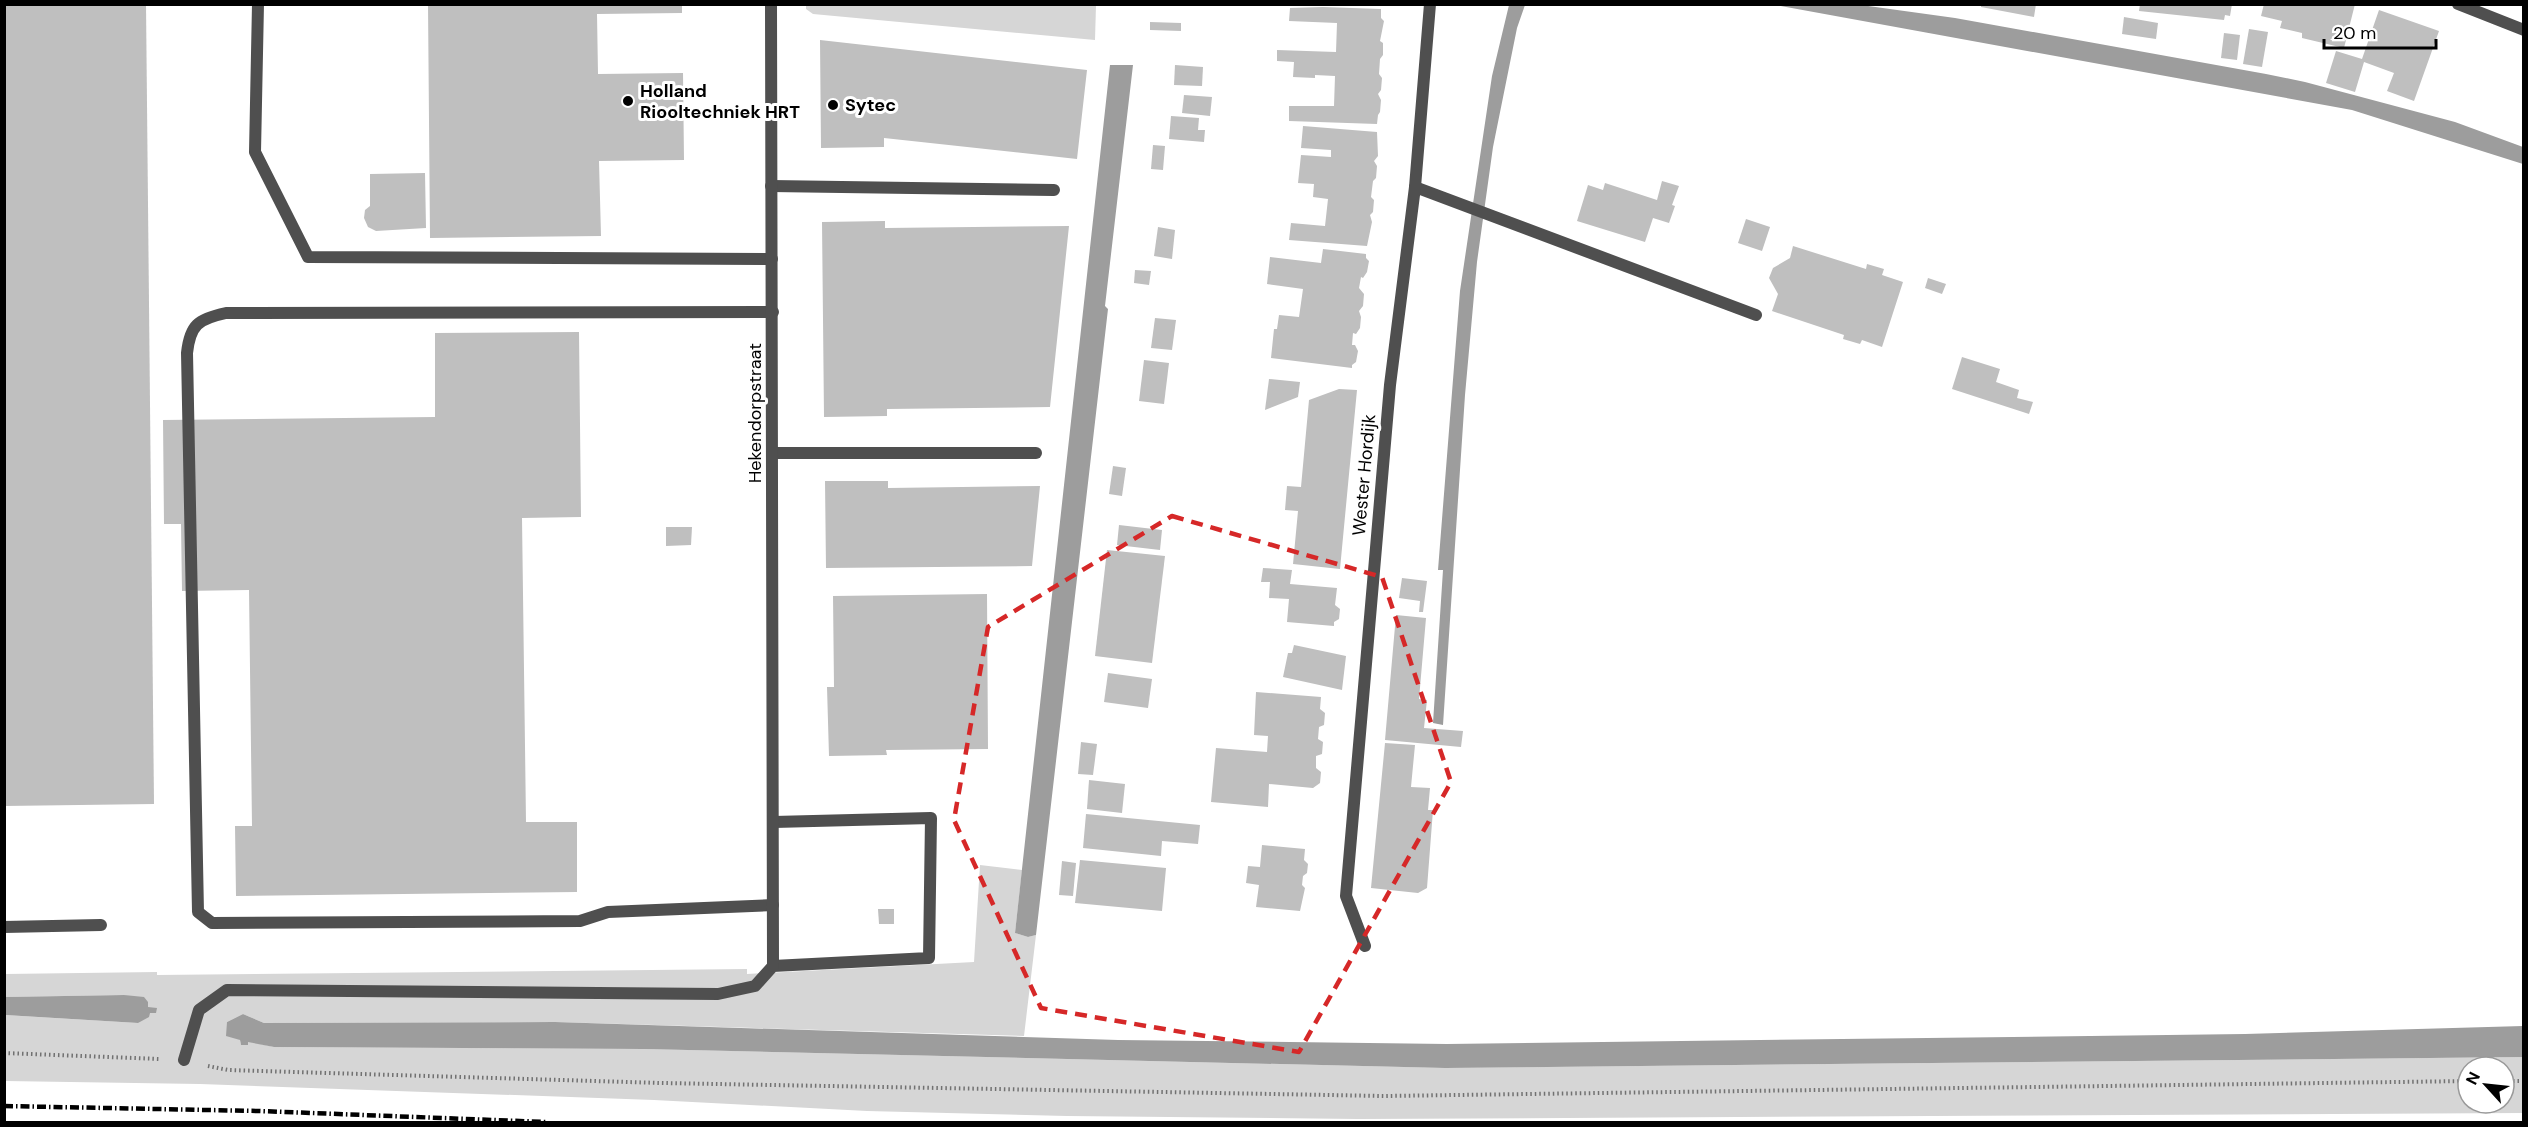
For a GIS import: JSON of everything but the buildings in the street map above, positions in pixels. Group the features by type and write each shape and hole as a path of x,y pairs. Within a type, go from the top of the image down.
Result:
{"street":[{"path":"258,4 255,152 308,257 772,259"},
{"name":"Hekendorpstraat","path":"771,4 773,966"},
{"name":"Wester Hordijk","path":"1365,946 1346,896 1390,385 1415,187 1430,4"},
{"path":"2458,4 2523,30"},
{"path":"771,186 1054,190"},
{"path":"1415,187 1756,315"},
{"path":"773,312 226,313 200,321 189,337 187,353 198,912 212,923 580,921 608,912 773,905"},
{"path":"773,453 1036,453"},
{"path":"184,1060 199,1010 226,990 718,994 755,986 773,966 929,958 931,818 774,822"},
{"path":"4,927 101,925"}],"path":[{"path":"4,1053 184,1060 228,1070 661,1083 1384,1096 2456,1082"}],"highlighted area":[{"path":"1172,516 1382,577 1451,782 1299,1052 1041,1008 954,820 988,627"}],"shaded area":[{"path":"806,4 1096,5 1095,40 813,14 806,9"},
{"path":"1509,5 1525,5 1517,28 1493,147 1477,262 1465,395 1443,725 1433,723 1443,570 1438,570 1460,291 1492,76"},
{"path":"1775,5 1861,5 1955,18 2305,82 2455,122 2523,147 2523,164 2352,110"},
{"path":"1110,65 1133,65 1105,306 1108,309 1036,935 1028,937 1015,933"},
{"path":"980,865 1022,870 1015,933 1028,937 1036,935 1024,1036 555,1022 264,1023 243,1014 227,1022 241,1045 248,1045 247,1041 274,1047 644,1049 1445,1068 2456,1058 2456,1113 1358,1119 1067,1116 867,1111 654,1100 200,1084 5,1081 4,1015 138,1023 148,1007 124,995 5,997 5,974 157,972 157,975 747,969 747,974 974,962"},
{"path":"124,995 144,997 148,1002 148,1007 157,1008 156,1013 150,1013 149,1017 138,1023 5,1015 5,997"},
{"path":"243,1014 264,1023 555,1022 1118,1040 1447,1044 2245,1034 2523,1026 2524,1057 2456,1055 2456,1058 1445,1068 644,1049 274,1047 248,1042 248,1045 241,1045 240,1040 226,1036 227,1022"},
{"path":"2516,1057 2523,1057 2524,1113 2516,1113"}],"railway":[{"path":"4,1106 259,1111 546,1122"}],"place":[{"name":"Holland Riooltechniek HRT","path":"628,101"},
{"name":"Sytec","path":"833,105"}]}
